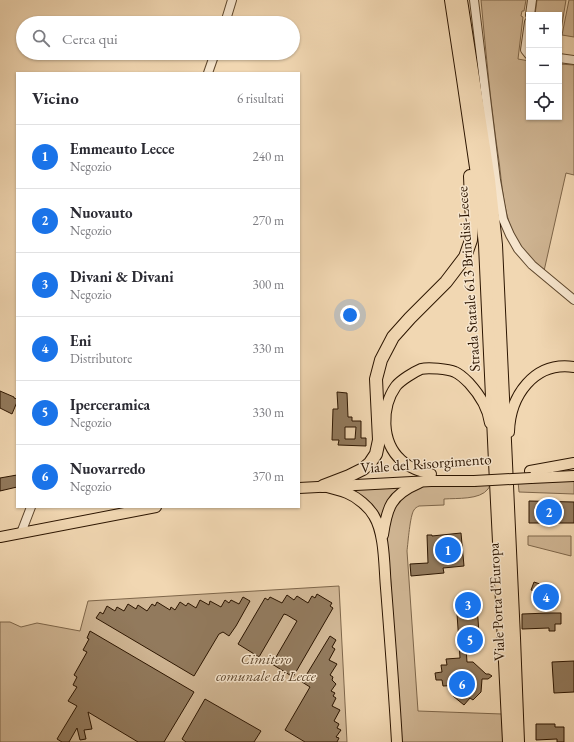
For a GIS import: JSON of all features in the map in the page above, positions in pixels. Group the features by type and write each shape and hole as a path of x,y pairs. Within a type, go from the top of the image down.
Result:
{"highway":[{"name":"Strada Statale 613 Brindisi-Lecce","path":"451,0 478,181 485,245 500,461"},
{"name":"Strada Statale 613 Brindisi-Lecce","path":"461,0 489,180 496,245 500,461"},
{"path":"324,486 363,469 376,454 379,440 376,379 381,360 393,337 446,282 465,257 471,240 472,224 470,181 461,95 463,79"},
{"name":"Viale Porta d'Europa","path":"500,461 509,742"},
{"name":"Viale Porta d'Europa","path":"500,461 518,742"}],"main road":[{"path":"500,461 509,450 510,422 513,408 519,393 527,383 546,370 556,367 574,367"},
{"path":"431,478 401,460 394,451 388,439 386,429 386,416 389,399 397,385 422,369 441,369 455,372 464,378 474,389 482,401 489,417 500,461"},
{"path":"531,475 574,463"},
{"path":"531,475 574,476"},
{"name":"Viale del Risorgimento","path":"300,488 431,478 474,478 531,475"},
{"path":"382,541 388,512 396,497 410,487 431,478"},
{"path":"324,486 348,493 368,508 378,523 382,541 391,644 397,742"},
{"path":"0,537 151,508"}],"street":[{"path":"227,16 232,0"},
{"path":"474,0 496,180 503,219 518,249 532,265 574,300"},
{"path":"530,12 532,0"},
{"path":"562,58 574,60"},
{"path":"208,72 213,60"},
{"path":"531,475 574,468"},
{"path":"21,533 31,508"}],"green space":[{"path":"481,0 526,0 524,11 522,11 521,16 523,17 518,59 526,60 526,120 562,120 562,64 574,65 574,175 566,173 544,271 518,242 509,222 503,196 491,101"},
{"path":"537,0 566,0 562,24 562,12 535,12"},
{"path":"569,0 574,0 574,37 562,35"},
{"path":"574,478 574,494 519,492 518,481"},
{"path":"491,482 488,489 480,495 468,498 444,499 444,505 419,506 415,508 411,517 407,551 418,711 502,714 503,742 401,742 387,541 389,520 398,501 414,489 429,486"},
{"path":"401,487 382,522 352,490"},
{"path":"528,536 571,536 571,556 528,545"},
{"name":"Cimitero comunale di Lecce","path":"339,586 347,742 0,742 0,622 10,622 21,627 37,623 80,631 88,601"}],"building":[{"path":"0,391 16,399 16,404 12,414 0,408"},
{"path":"337,392 347,393 348,417 352,417 352,421 361,421 361,438 366,438 366,446 338,445 339,440 332,440 333,409 338,409","holes":["345,427 356,427 355,439 345,439"]},
{"path":"16,475 16,487 0,491 0,478"},
{"path":"529,501 574,502 574,523 529,523"},
{"path":"461,533 464,566 443,568 444,573 411,576 410,564 428,563 427,535 432,536"},
{"path":"534,582 543,585 540,593 531,590"},
{"path":"317,594 332,603 330,606 333,608 293,677 272,664 297,621 287,615 284,614 259,657 238,644 265,598 268,600 270,597 282,603 287,595 294,600 297,596 308,603 312,596 315,598"},
{"path":"243,597 250,601 236,626 229,636 223,632 219,634 194,676 96,618 100,612 103,614 107,606 115,611 117,607 124,611 128,604 136,609 138,605 147,611 152,604 155,606 157,602 170,610 171,607 175,610 180,602 186,606 188,603 196,608 200,600 209,605 210,601 221,607 225,600 229,603 231,600 239,604"},
{"path":"478,597 479,611 477,611 479,634 481,634 482,646 466,648 467,662 473,662 486,674 492,676 488,679 482,679 481,692 473,700 470,698 464,705 453,696 463,685 443,686 442,680 436,680 435,673 442,672 441,665 447,665 446,659 460,658 456,599"},
{"path":"561,613 561,624 555,624 555,631 549,631 549,628 522,629 522,614"},
{"path":"90,631 194,692 164,742 138,742 88,712 92,729 84,730 86,739 80,740 77,728 69,742 62,742 57,739 77,706 68,701 77,687 73,685 77,677 74,675 87,652 83,650 89,639 87,638"},
{"path":"330,636 336,640 332,647 335,649 329,660 337,664 330,675 333,677 332,680 336,684 331,691 335,693 333,696 336,698 332,706 340,710 334,721 339,724 337,728 341,730 336,737 339,738 337,742 305,742 285,730 310,687 302,682"},
{"path":"574,661 574,692 554,693 552,662"},
{"path":"205,699 261,731 254,742 186,742 182,739"},
{"path":"536,724 555,724 555,727 564,727 564,742 557,742 557,739 536,740"}],"place":[{"name":"Nuovauto","path":"549,512"},
{"name":"Emmeauto Lecce","path":"448,550"},
{"name":"Eni","path":"546,597"},
{"name":"Divani & Divani","path":"468,605"},
{"name":"Iperceramica","path":"470,640"},
{"name":"Nuovarredo","path":"462,684"}]}
